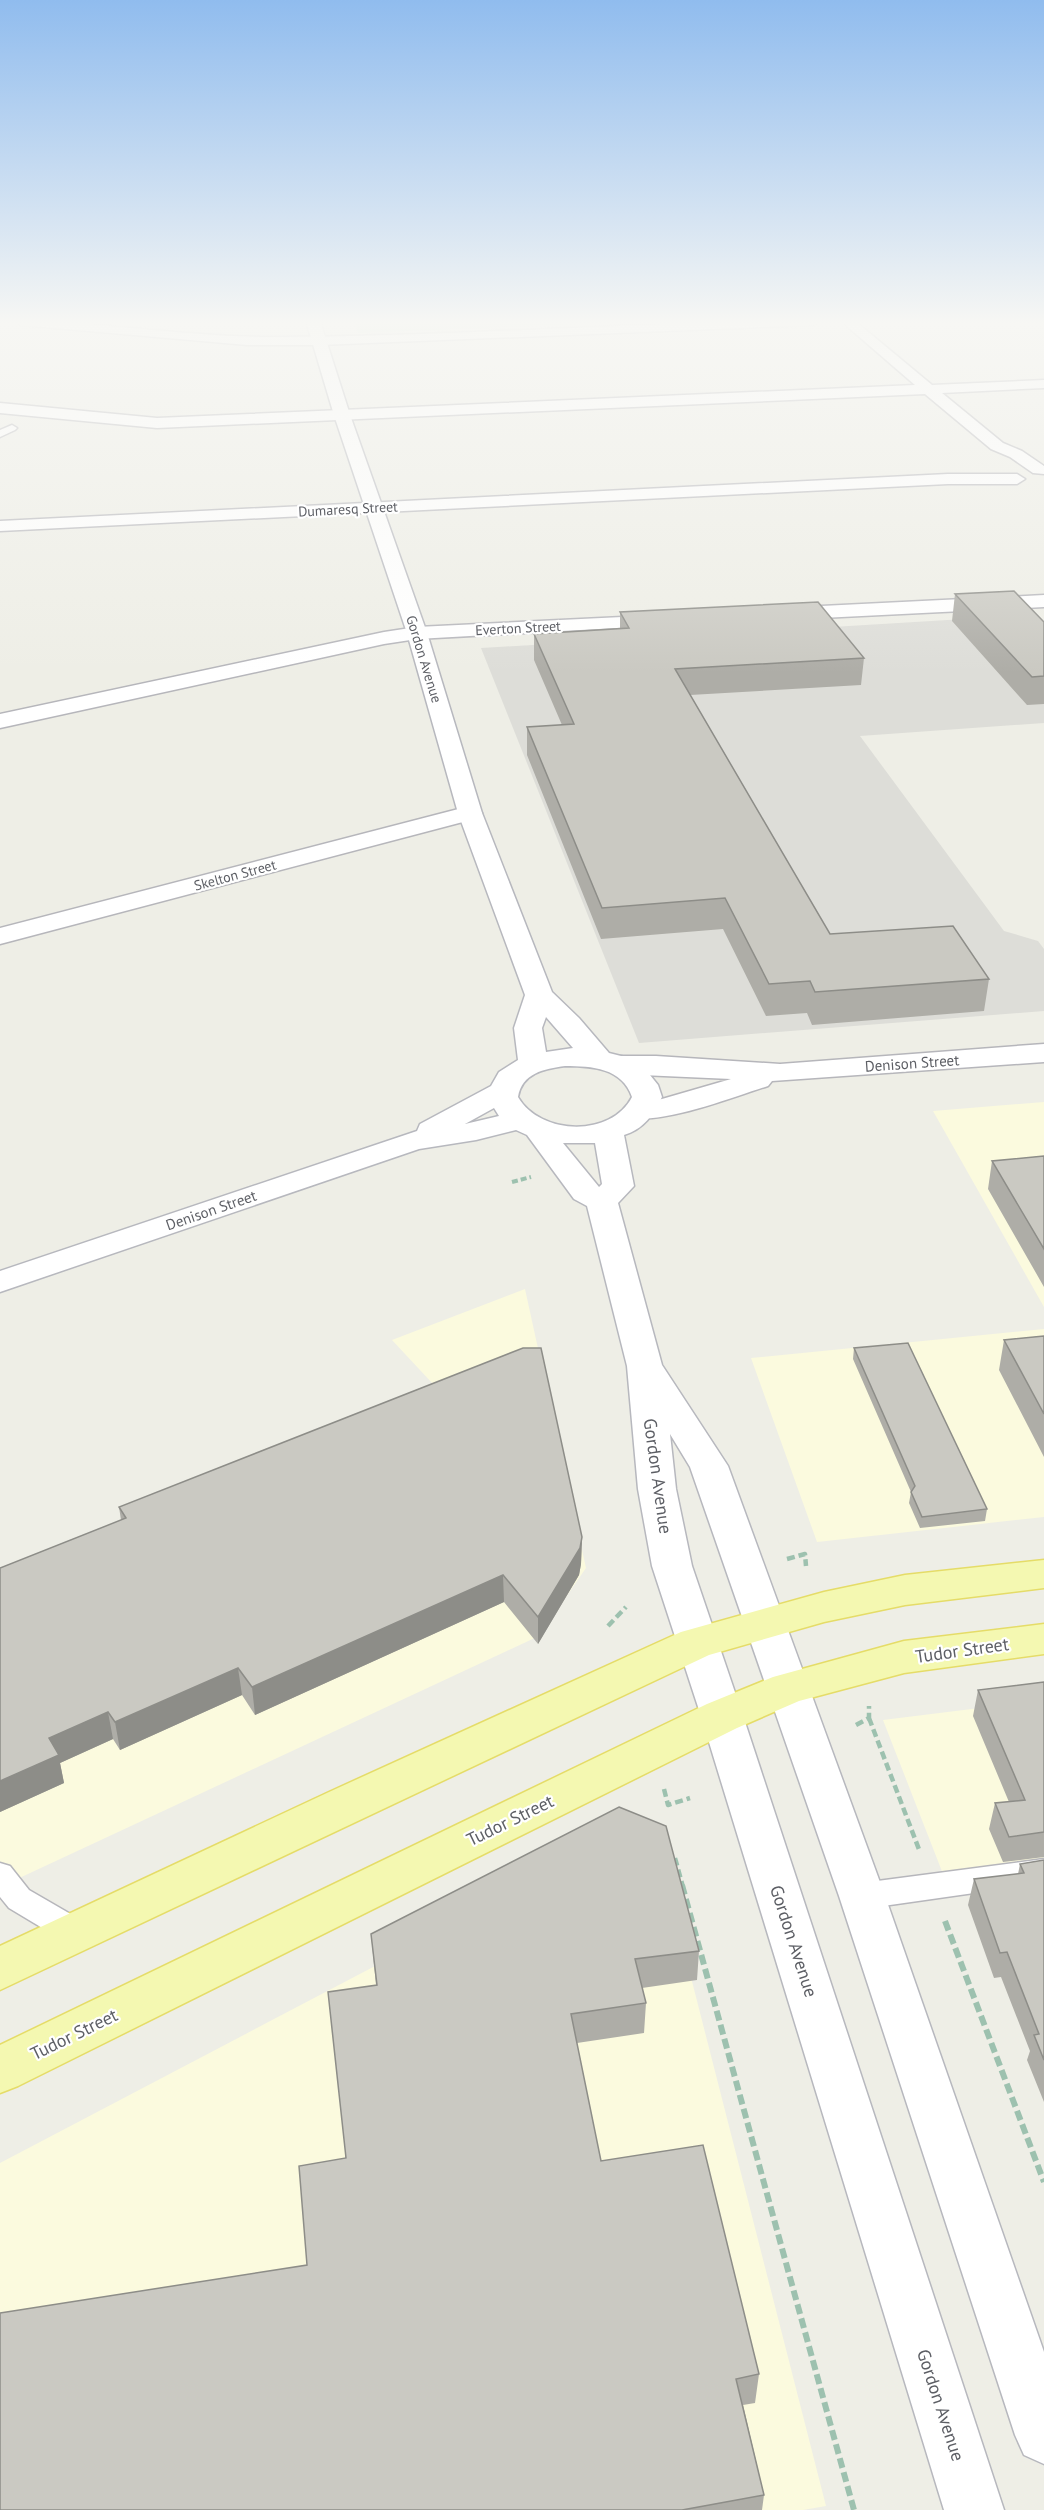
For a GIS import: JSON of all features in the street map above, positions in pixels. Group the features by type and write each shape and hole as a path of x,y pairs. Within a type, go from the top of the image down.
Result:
{"main road":[{"path":"0,1969 696,1643 764,1622 905,1590 1044,1574"},
{"name":"Tudor Street","path":"0,2070 722,1716 788,1688 904,1657 1044,1639"}],"street":[{"name":"Gordon Avenue","path":"350,438 417,633 470,813 539,995 569,1024 586,1046 609,1062 637,1076 643,1083 647,1097 642,1112"},
{"path":"987,438 997,446 1016,454 1031,475"},
{"path":"997,446 998,455 1031,475"},
{"name":"Dumaresq Street","path":"0,526 1031,475"},
{"path":"760,615 1044,601"},
{"name":"Everton Street","path":"0,721 384,638 417,633 677,620"},
{"name":"Skelton Street","path":"0,936 470,813"},
{"path":"533,1064 528,1028 539,995"},
{"name":"Denison Street","path":"423,1138 436,1126 503,1091 513,1076 533,1064 565,1057 780,1073 1044,1053"},
{"name":"Denison Street","path":"0,1282 423,1138 529,1125 573,1135 608,1131 631,1121 642,1112 780,1073"},
{"path":"503,1091 507,1109 529,1125 567,1164 585,1192 602,1201 618,1185 608,1131"},
{"name":"Gordon Avenue","path":"602,1201 645,1366 657,1489 672,1566 722,1716 974,2510"},
{"name":"Gordon Avenue","path":"645,1366 709,1466 862,1896 1030,2349 1044,2434"}],"lane":[{"path":"862,1896 1044,1871"},
{"path":"0,1875 19,1899 75,1932"}],"path":[{"path":"780,1561 805,1554 806,1566"},
{"path":"608,1626 626,1607"},
{"path":"869,1703 869,1718 1044,2182"},
{"path":"856,1725 869,1718"},
{"path":"662,1781 668,1804 690,1797"},
{"path":"675,1857 854,2510"}],"shaded area":[{"path":"1014,616 1044,647 1044,723 860,736 1004,931 1038,941 1044,949 1044,1011 639,1043 481,648"},
{"path":"1044,1102 1044,1307 933,1111"},
{"path":"525,1289 586,1568 539,1636 0,1887 0,1578 447,1399 392,1340"},
{"path":"1044,1329 1044,1517 817,1542 751,1358"},
{"path":"1044,1700 1044,1861 943,1874 883,1720"},
{"path":"617,1839 660,1856 826,2506 803,2510 0,2510 0,2163"}],"building":[{"path":"1014,591 1044,622 1044,676 1032,677 955,594"},
{"path":"818,602 864,658 675,669 830,934 953,926 989,979 815,992 810,981 769,984 725,898 602,908 527,727 574,724 534,634 629,628 620,612"},
{"path":"1044,1156 1044,1249 992,1161"},
{"path":"1044,1336 1044,1414 1004,1340"},
{"path":"908,1343 987,1509 922,1517 911,1492 915,1486 854,1348"},
{"path":"523,1348 541,1348 582,1537 580,1548 538,1617 503,1575 252,1687 238,1668 115,1722 108,1712 49,1738 59,1755 0,1781 0,1568 126,1518 119,1507"},
{"path":"1044,1682 1044,1832 1009,1837 995,1803 1025,1800 978,1690"},
{"path":"619,1807 666,1826 699,1951 635,1959 646,2003 571,2014 601,2161 703,2145 759,2374 736,2379 764,2495 682,2510 0,2510 0,2313 307,2265 299,2166 346,2158 328,1992 377,1985 371,1934"},
{"path":"1044,1860 1044,2060 1034,2035 1039,2034 1007,1952 1000,1953 974,1879 1024,1873 1020,1864"}]}
